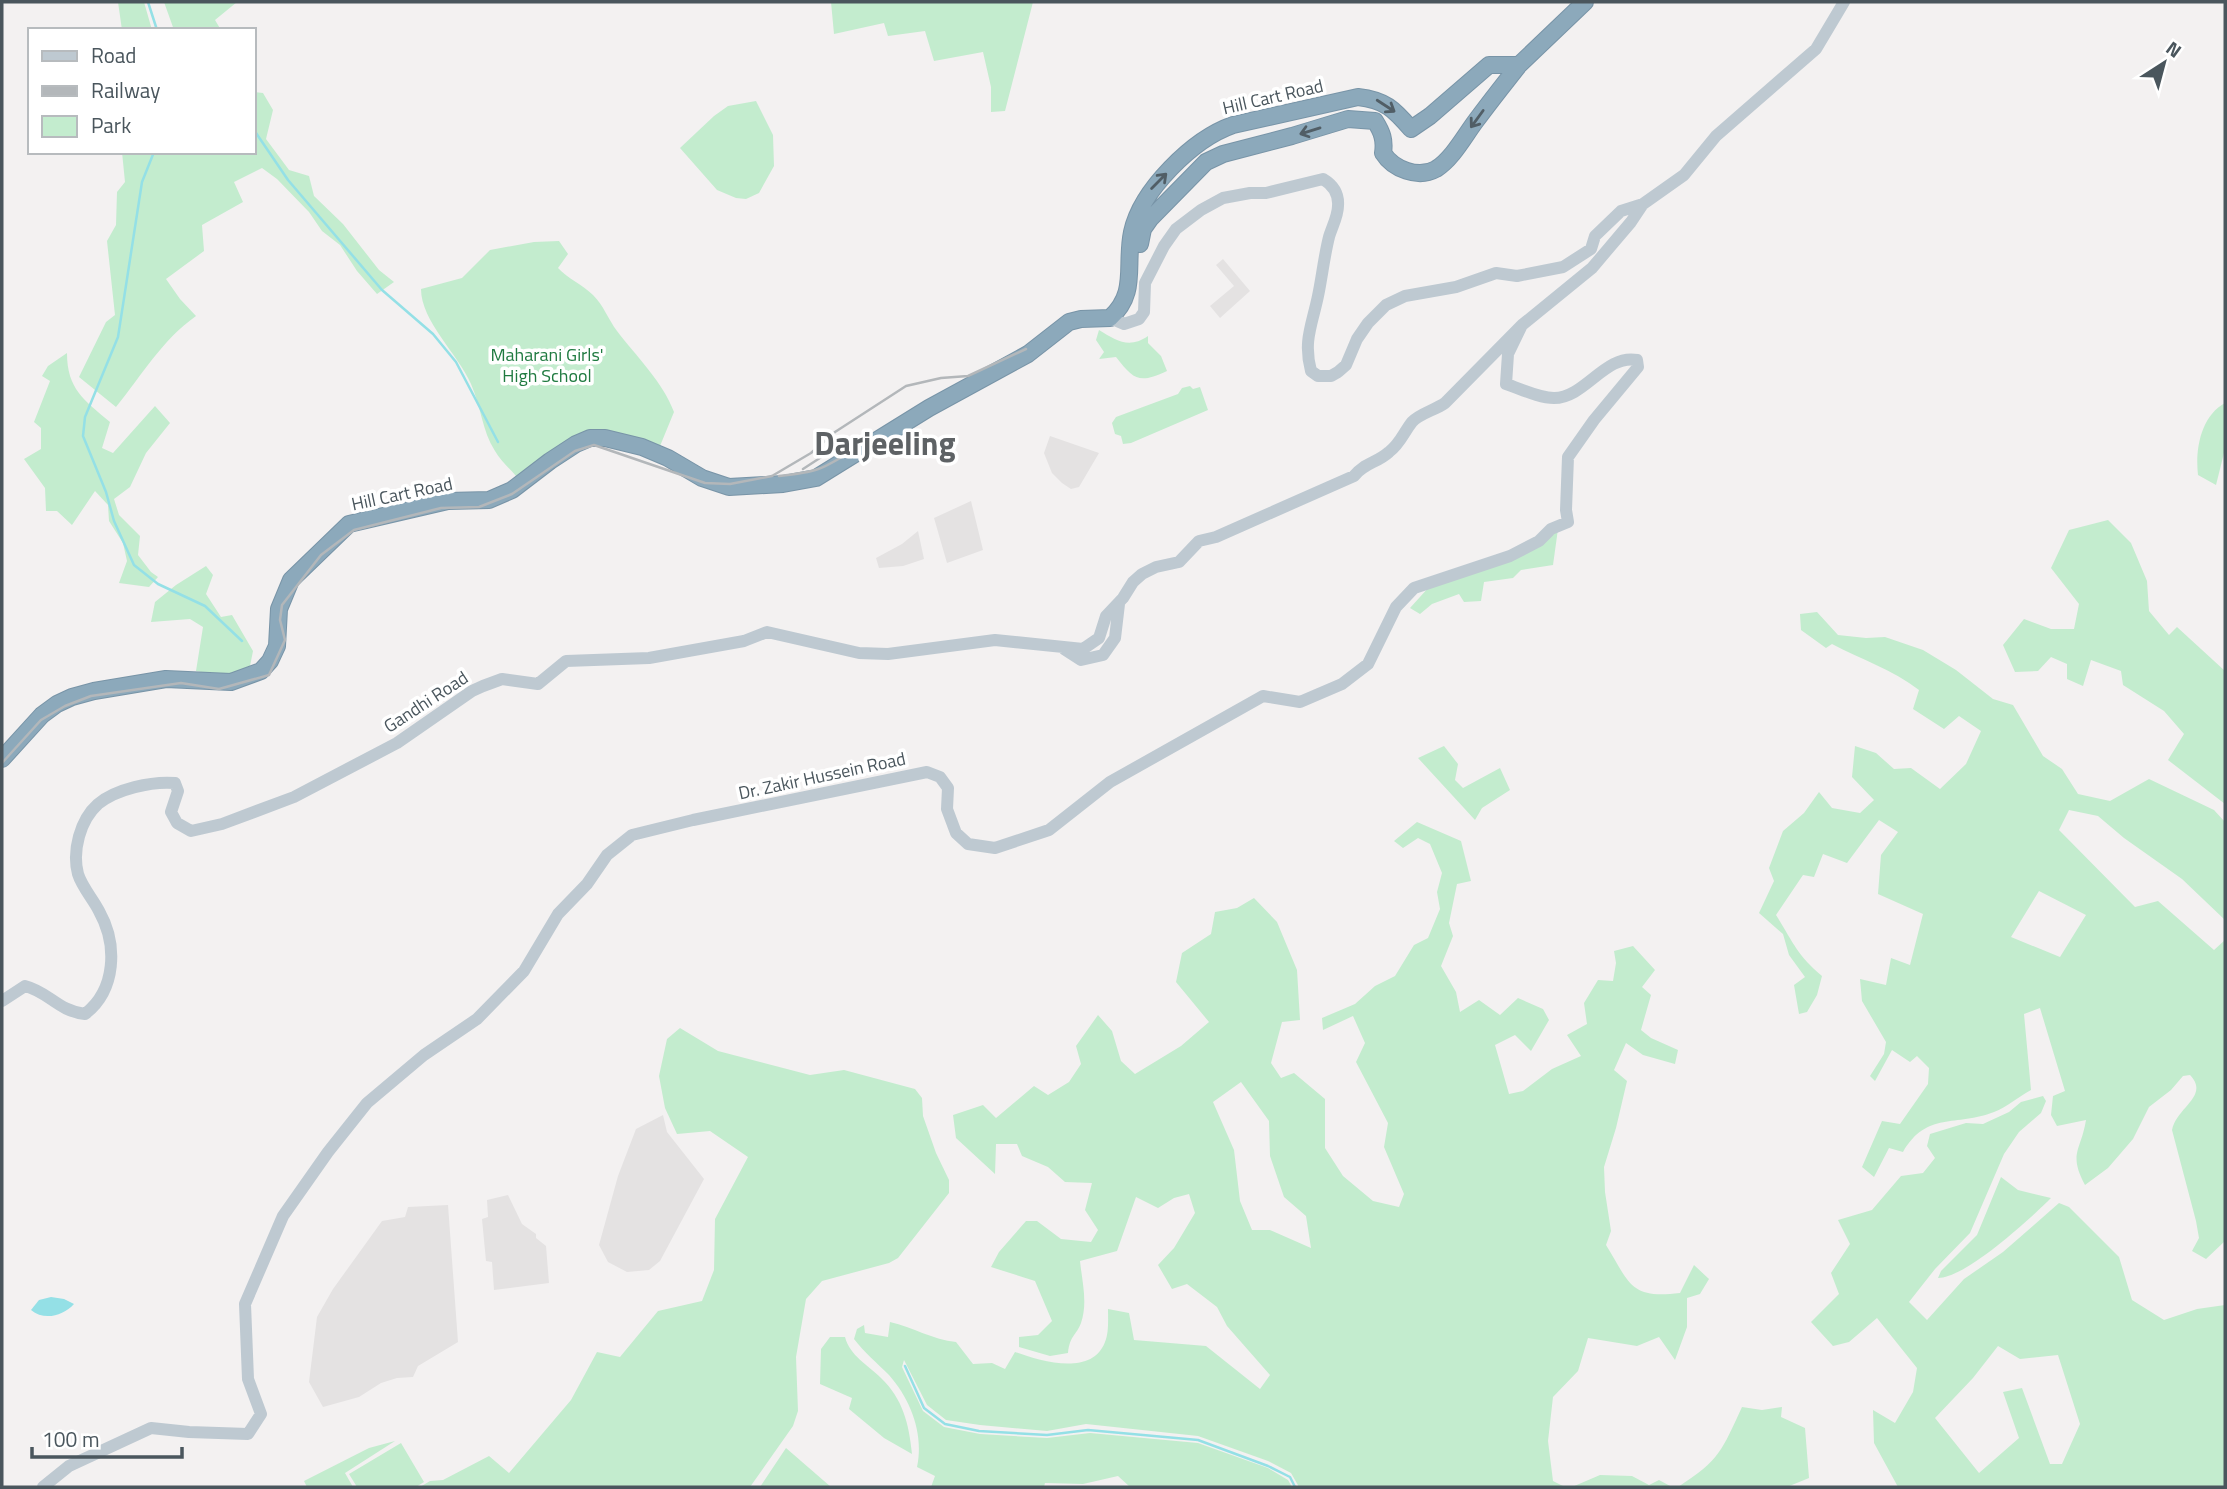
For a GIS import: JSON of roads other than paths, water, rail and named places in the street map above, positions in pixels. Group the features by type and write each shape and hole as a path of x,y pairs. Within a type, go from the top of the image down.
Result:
{"highway":[{"path":"1110,318 1136,280 1143,229 1163,204 1206,162 1236,149 1360,118 1375,121 1381,129 1383,153 1388,162 1415,173 1426,173 1437,168 1451,154 1520,64 1585,2"},
{"name":"Hill Cart Road","path":"1128,290 1132,231 1150,191 1214,132 1233,125 1358,97 1374,99 1388,105 1411,129 1489,65 1520,64"},
{"name":"Hill Cart Road","path":"2,759 42,715 72,697 166,679 198,678 231,682 261,671 276,646 279,609 291,580 349,524 448,501 489,500 512,490 576,444 590,438 605,438 642,447 668,458 702,478 729,487 783,484 816,478 929,408 1028,354 1069,321 1110,318"}],"street":[{"path":"1110,318 1128,324 1142,316 1145,307 1145,283 1164,246 1176,229 1201,210 1223,198 1266,193 1323,179 1332,184 1339,207 1329,239 1307,340 1307,355 1311,371 1318,376 1332,376 1346,365 1368,323 1387,305 1405,296 1455,287 1496,274 1517,275 1563,267 1591,249 1595,236 1621,211 1643,204 1684,175 1716,136 1816,49 1844,2"},
{"name":"Gandhi Road","path":"2,1001 25,986 39,990 55,1004 72,1013 85,1014 97,1004 105,992 111,971 110,951 101,914 78,876 75,853 84,824 98,804 130,788 164,782 175,783 178,791 171,812 177,823 191,831 222,824 294,797 397,743 472,691 502,679 538,684 566,661 649,658 744,641 766,632 859,653 888,654 995,640 1083,649 1098,638 1106,616 1122,601 1133,582 1142,574 1156,567 1179,562 1199,541 1216,537 1354,476 1361,466 1381,459 1398,444 1419,416 1445,403 1522,325 1592,268 1643,204"},
{"name":"Dr. Zakir Hussein Road","path":"43,1487 69,1466 151,1428 248,1434 261,1414 248,1379 245,1304 283,1216 328,1152 368,1103 424,1055 477,1019 524,971 558,914 587,884 607,855 632,835 926,772 940,777 948,788 947,809 956,833 968,844 995,848 1049,830 1110,782 1263,696 1300,702 1342,684 1368,664 1396,607 1414,588 1510,556 1539,541 1551,529 1568,522 1566,510 1569,457 1594,420 1638,367 1637,360 1630,359 1608,367 1582,387 1556,398 1529,392 1506,384 1508,354 1522,325"}],"water":[{"path":"51,1297 74,1304 53,1316 31,1310 39,1300"}],"waterway":[{"path":"148,2 156,28"},
{"path":"256,133 288,180 382,290 433,334 456,362 498,442"},
{"path":"153,154 142,182 118,337 85,417 83,436 106,492 114,521 134,565 158,584 205,606 242,641"},
{"path":"905,1366 924,1408 945,1424 979,1431 1047,1435 1088,1430 1198,1440 1268,1466 1290,1477 1295,1487"}],"railway":[{"path":"2,763 41,720 65,706 91,696 181,683 219,689 269,675 285,640 280,620 282,605 321,555 354,530 441,508 479,507 512,494 575,451 594,445 705,483 730,484 772,476 811,453 835,432 906,386 941,378 968,376 1026,349"},
{"path":"803,469 846,441"},
{"path":"779,476 818,469 853,450"}],"district":[{"name":"Darjeeling","path":"885,444"}],"park label":[{"name":"Maharani Girls' High School","path":"547,365"}]}
